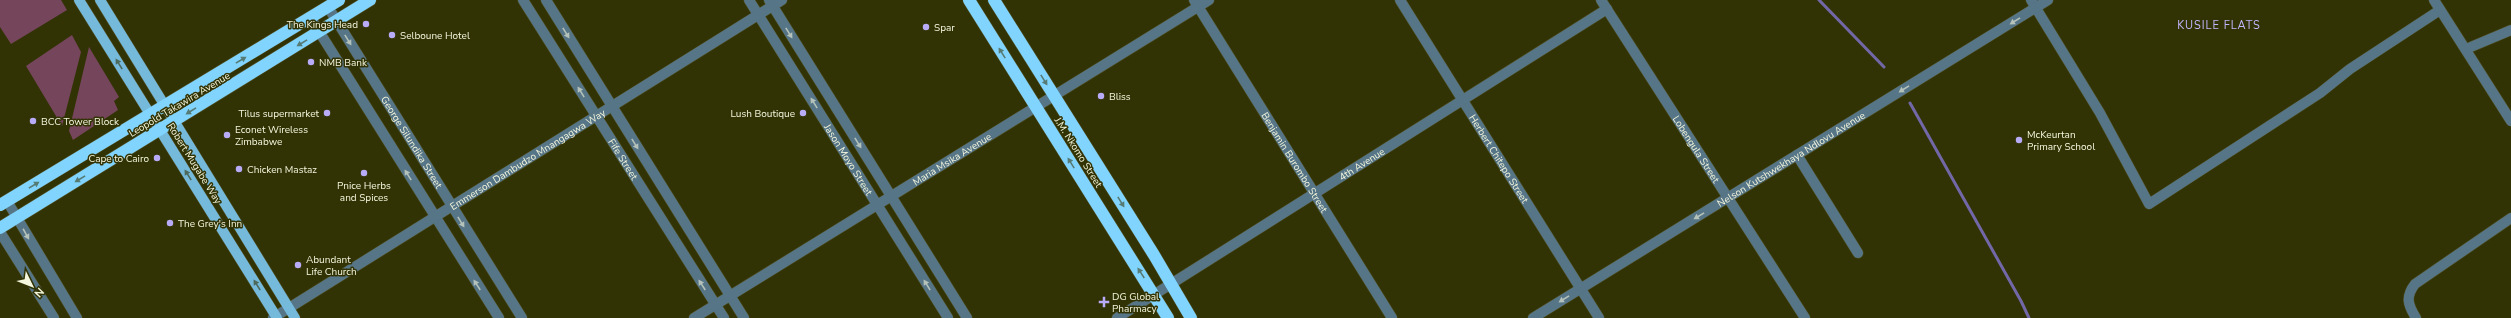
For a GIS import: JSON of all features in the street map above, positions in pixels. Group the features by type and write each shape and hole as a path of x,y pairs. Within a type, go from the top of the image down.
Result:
{"highway":[{"name":"Leopold Takawira Avenue","path":"4,203 338,0"},
{"name":"Leopold Takawira Avenue","path":"0,228 370,0"},
{"name":"J.M. Nkomo Street","path":"969,0 1168,318"},
{"name":"J.M. Nkomo Street","path":"994,0 1172,284 1191,318"}],"main road":[{"name":"Robert Mugabe Way","path":"80,0 276,317"},
{"name":"Robert Mugabe Way","path":"100,0 295,318"}],"street":[{"name":"Fife Street","path":"523,0 724,318"},
{"name":"Fife Street","path":"546,0 744,318"},
{"name":"Jason Moyo Street","path":"749,0 948,318"},
{"name":"Emmerson Dambudzo Mnangagwa Way","path":"276,317 758,15 770,3 782,0"},
{"name":"Maria Msika Avenue","path":"694,318 1054,96 1196,3 1208,0"},
{"name":"Herbert Chitepo Street","path":"1400,0 1598,318"},
{"name":"Lobengula Street","path":"1601,0 1805,318"},
{"name":"Nelson Kutshwekhaya Ndlovu Avenue","path":"1533,318 1797,155 2033,4 2048,0"},
{"path":"2434,0 2511,121"},
{"name":"Jason Moyo Street","path":"770,3 967,318"},
{"name":"Benjamin Burombo Street","path":"1196,3 1392,318"},
{"path":"2033,4 2100,113 2149,204 2320,93 2350,69 2440,10"},
{"name":"George Silundika Street","path":"328,7 522,318"},
{"name":"4th Avenue","path":"1116,318 1607,9"},
{"name":"George Silundika Street","path":"310,17 434,217 499,318"},
{"path":"2466,49 2511,30"},
{"path":"1797,155 1858,253"},
{"path":"4,203 17,217 77,318"},
{"path":"2416,318 2408,306 2408,293 2415,284 2511,218"},
{"path":"0,232 54,318"}],"shaded area":[{"path":"0,0 61,0 67,10 11,44 0,27"},
{"path":"72,35 81,52 62,126 26,66"},
{"path":"89,47 119,97 114,101 118,110 73,140 69,131"}],"waterway":[{"path":"1819,0 1884,67"},
{"path":"1910,103 2021,301 2029,318"}],"place":[{"name":"The Kings Head","path":"366,24"},
{"name":"Spar","path":"926,27"},
{"name":"Selboune Hotel","path":"392,35"},
{"name":"NMB Bank","path":"311,62"},
{"name":"Bliss","path":"1101,96"},
{"name":"Tilus supermarket","path":"327,113"},
{"name":"Lush Boutique","path":"803,113"},
{"name":"BCC Tower Block","path":"33,121"},
{"name":"Econet Wireless Zimbabwe","path":"227,135"},
{"name":"McKeurtan Primary School","path":"2019,140"},
{"name":"Cape to Cairo","path":"157,158"},
{"name":"Chicken Mastaz","path":"239,169"},
{"name":"Pnice Herbs and Spices","path":"364,173"},
{"name":"The Grey's Inn","path":"170,223"},
{"name":"Abundant Life Church","path":"298,265"},
{"name":"DG Global Pharmacy","path":"1104,302"}],"district":[{"name":"KUSILE FLATS","path":"2219,25"}]}
